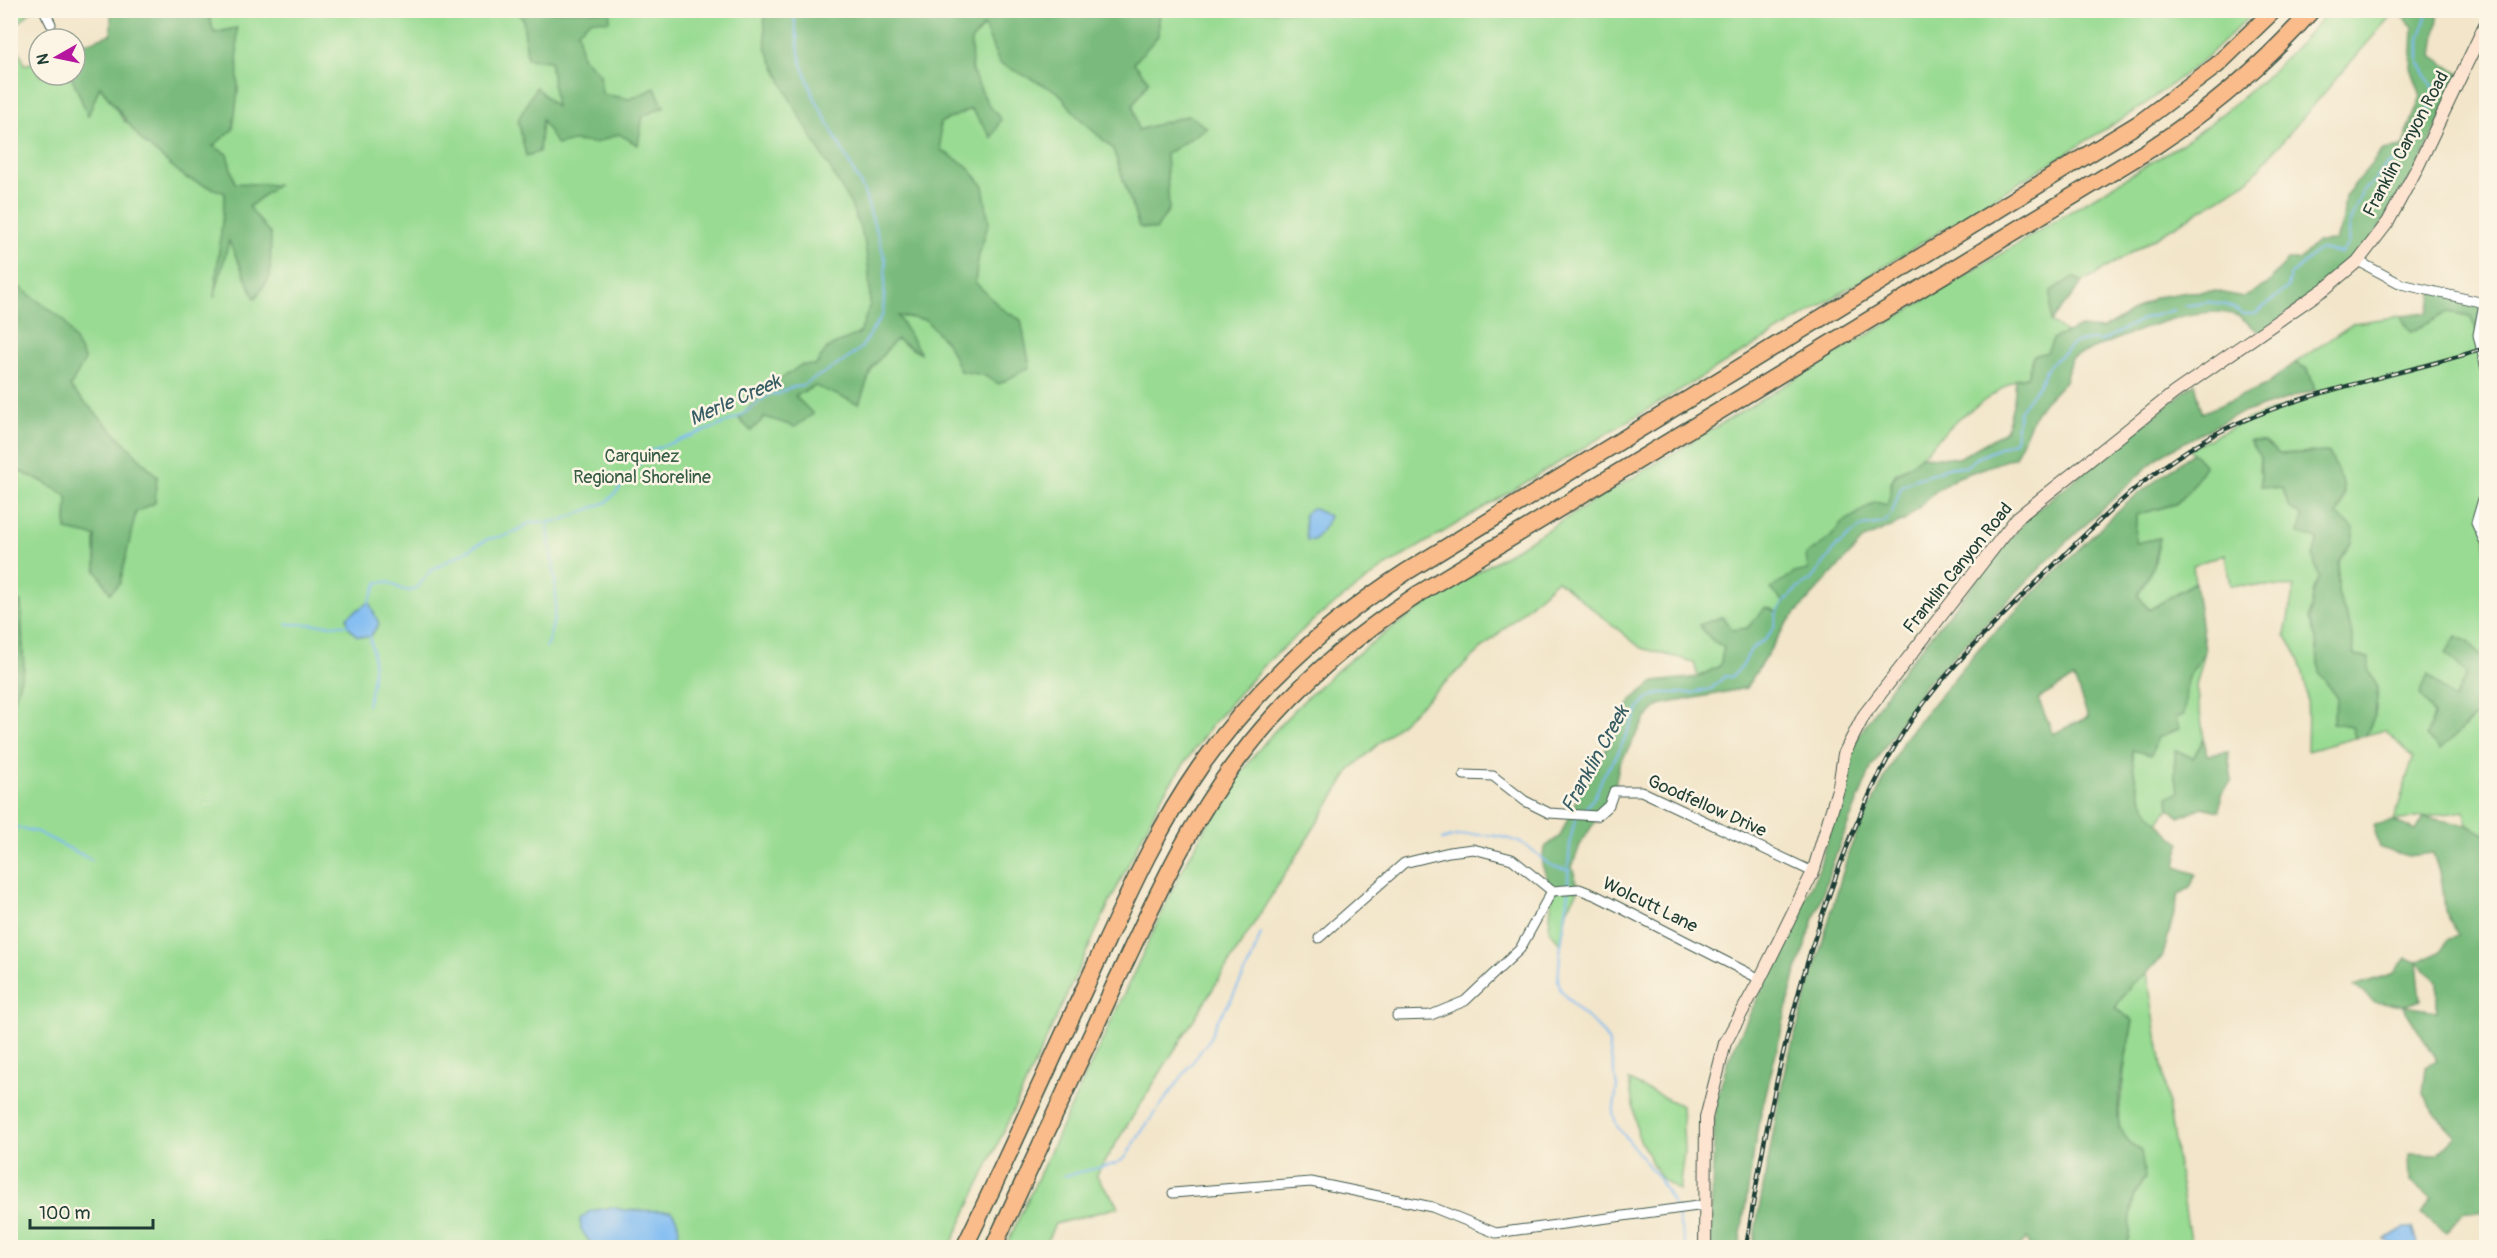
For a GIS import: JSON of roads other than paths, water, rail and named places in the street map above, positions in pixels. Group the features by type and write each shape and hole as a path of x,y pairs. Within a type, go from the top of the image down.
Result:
{"highway":[{"path":"964,1248 1130,891 1160,832 1211,752 1247,707 1293,659 1344,615 1406,572 2149,117 2217,65 2274,10"},
{"path":"993,1248 1182,846 1206,805 1238,759 1275,715 1315,675 1365,632 1419,593 2152,148 2199,116 2244,79 2312,10"}],"street":[{"path":"44,10 51,24"},
{"name":"Franklin Canyon Road","path":"1705,1248 1706,1118 1725,1044 1813,872 1839,786 1844,754 1864,715 2017,518 2174,393 2327,287 2358,261 2388,222 2418,166 2487,23"},
{"path":"2358,261 2401,284 2484,303 2478,335 2487,369"},
{"path":"2487,489 2476,523 2487,545"},
{"name":"Goodfellow Drive","path":"1464,776 1492,776 1525,801 1549,813 1570,815 1597,816 1609,805 1614,791 1641,791 1813,872"},
{"path":"1319,938 1404,863 1449,852 1473,849 1512,859 1552,891 1521,949 1465,1001 1431,1015 1397,1016"},
{"name":"Wolcutt Lane","path":"1552,891 1579,890 1597,896 1760,979"},
{"path":"1173,1193 1311,1182 1432,1207 1496,1233 1705,1205"}],"water":[{"path":"1312,508 1329,516 1326,525 1314,540 1307,540 1304,514"},
{"path":"369,602 379,624 370,637 357,636 348,626 347,617"},
{"path":"613,1207 623,1210 671,1211 678,1224 676,1247 593,1247 581,1229 580,1219 590,1211"},
{"path":"2404,1228 2413,1228 2418,1243 2416,1247 2398,1247 2384,1240"}],"waterway":[{"name":"Merle Creek","path":"368,604 378,582 388,582 410,591 418,587 430,571 488,539 508,535 532,522 562,520 607,502 649,451 740,416 770,394 779,394 789,388 801,386 846,360 861,348 883,314 886,262 863,189 813,95 800,58 793,10"},
{"name":"Franklin Creek","path":"2185,306 2209,302 2225,304 2244,314 2255,314 2288,287 2291,274 2321,249 2341,253 2348,244 2350,222 2362,192 2374,182 2386,165 2400,160 2413,147 2434,98 2432,87 2419,62 2419,40 2428,10"},
{"name":"Franklin Creek","path":"1583,812 1595,796 1639,708 1649,698 1660,693 1692,693 1711,689 1725,676 1731,677 1742,667 1751,649 1766,639 1774,627 1777,612 1784,602 1797,589 1811,580 1837,546 1862,526 1884,523 1892,513 1901,487 1912,480 1947,467 1965,467 1977,458 2015,441 2019,411 2038,386 2048,366 2076,342 2102,341 2143,319 2174,310"},
{"path":"546,647 554,617 556,596 548,523"},
{"name":"Merle Creek","path":"287,624 349,625"},
{"path":"367,705 373,671 370,637"},
{"name":"Franklin Creek","path":"1568,886 1571,840 1577,818"},
{"path":"10,826 37,832 92,860"},
{"path":"1442,840 1472,835 1506,838 1525,845 1553,866 1569,870"},
{"name":"Franklin Creek","path":"1569,892 1561,944 1558,979 1560,989 1608,1040 1617,1087 1613,1114 1617,1126 1659,1179 1675,1207"},
{"path":"1063,1176 1115,1164 1125,1158 1144,1128 1209,1040 1217,1021 1251,961 1261,933"},
{"name":"Franklin Creek","path":"1677,1213 1686,1248"}],"railway":[{"path":"1746,1248 1762,1152 1782,1058 1821,919 1837,873 1879,774 1912,719 1943,679 1995,623 2109,512 2151,476 2197,445 2221,431 2285,405 2486,348"}],"park label":[{"name":"Carquinez Regional Shoreline","path":"642,466"}]}
